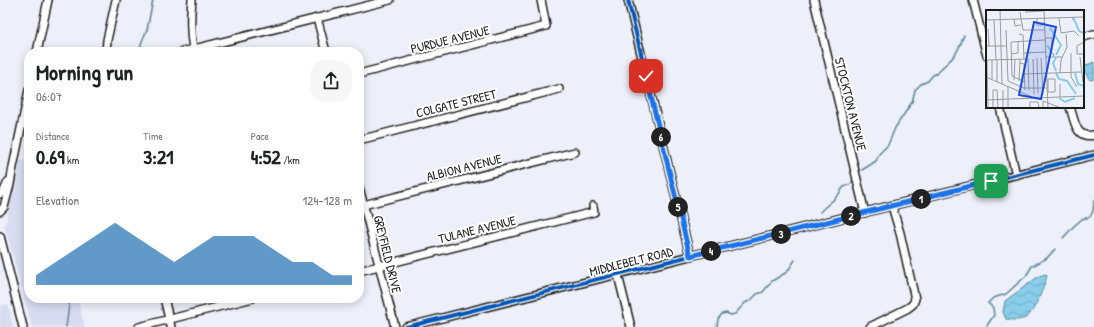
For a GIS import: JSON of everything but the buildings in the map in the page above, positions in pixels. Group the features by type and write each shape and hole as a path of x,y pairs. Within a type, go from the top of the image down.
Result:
{"street":[{"path":"38,47 48,0"},
{"path":"106,47 116,0"},
{"path":"192,0 190,33 194,47"},
{"path":"202,47 390,0"},
{"name":"PURDUE AVENUE","path":"364,73 546,26 541,0"},
{"path":"628,0 690,256"},
{"name":"STOCKTON AVENUE","path":"814,0 865,213"},
{"path":"973,0 986,52"},
{"path":"317,18 325,47"},
{"path":"1084,37 1094,34"},
{"name":"COLGATE STREET","path":"364,139 559,89"},
{"path":"1000,108 1016,175"},
{"path":"1070,108 1076,127 1080,133 1087,137 1094,135"},
{"path":"0,211 4,207 6,201 24,114"},
{"name":"ALBION AVENUE","path":"364,205 575,152"},
{"name":"MIDDLEBELT ROAD","path":"406,327 1094,155"},
{"path":"0,194 6,188 13,167"},
{"name":"TULANE AVENUE","path":"364,270 594,212 593,206"},
{"path":"870,327 908,308 913,304 915,299 892,206"},
{"name":"GREYFIELD DRIVE","path":"364,216 394,327"},
{"path":"0,236 23,327"},
{"path":"618,275 631,327"},
{"path":"165,303 172,327"},
{"path":"139,327 233,303"}],"shaded area":[{"path":"24,160 24,297 5,227 18,161"},
{"path":"26,303 78,303 85,327 32,327"},
{"path":"8,304 13,327 0,327 0,306"}],"water":[{"path":"1094,62 1094,79 1090,80 1084,71 1085,66"},
{"path":"1045,274 1047,275 1042,290 1030,314 1022,319 1006,319 1003,312 1005,301 1039,276"}],"waterway":[{"path":"140,47 147,30 153,0"},
{"path":"862,170 876,161 879,154 888,145 895,128 912,102 915,90 921,84 928,81 933,75 938,73 941,68 956,54 964,35"},
{"path":"820,212 839,194 843,188 851,184 853,179"},
{"path":"1063,238 1082,219 1090,217 1093,211 1094,200"},
{"path":"986,327 994,315 993,308 988,303 993,298 1006,294 1026,276 1032,266 1047,258 1055,249"},
{"path":"717,327 718,319 722,314 735,314 745,303 757,294 763,292 772,281 787,272 795,260"},
{"path":"66,327 69,303"}],"cycle path":[{"path":"628,0 690,256"},
{"path":"406,327 1094,155"}],"route":[{"path":"646,76 690,256 991,181"}]}
